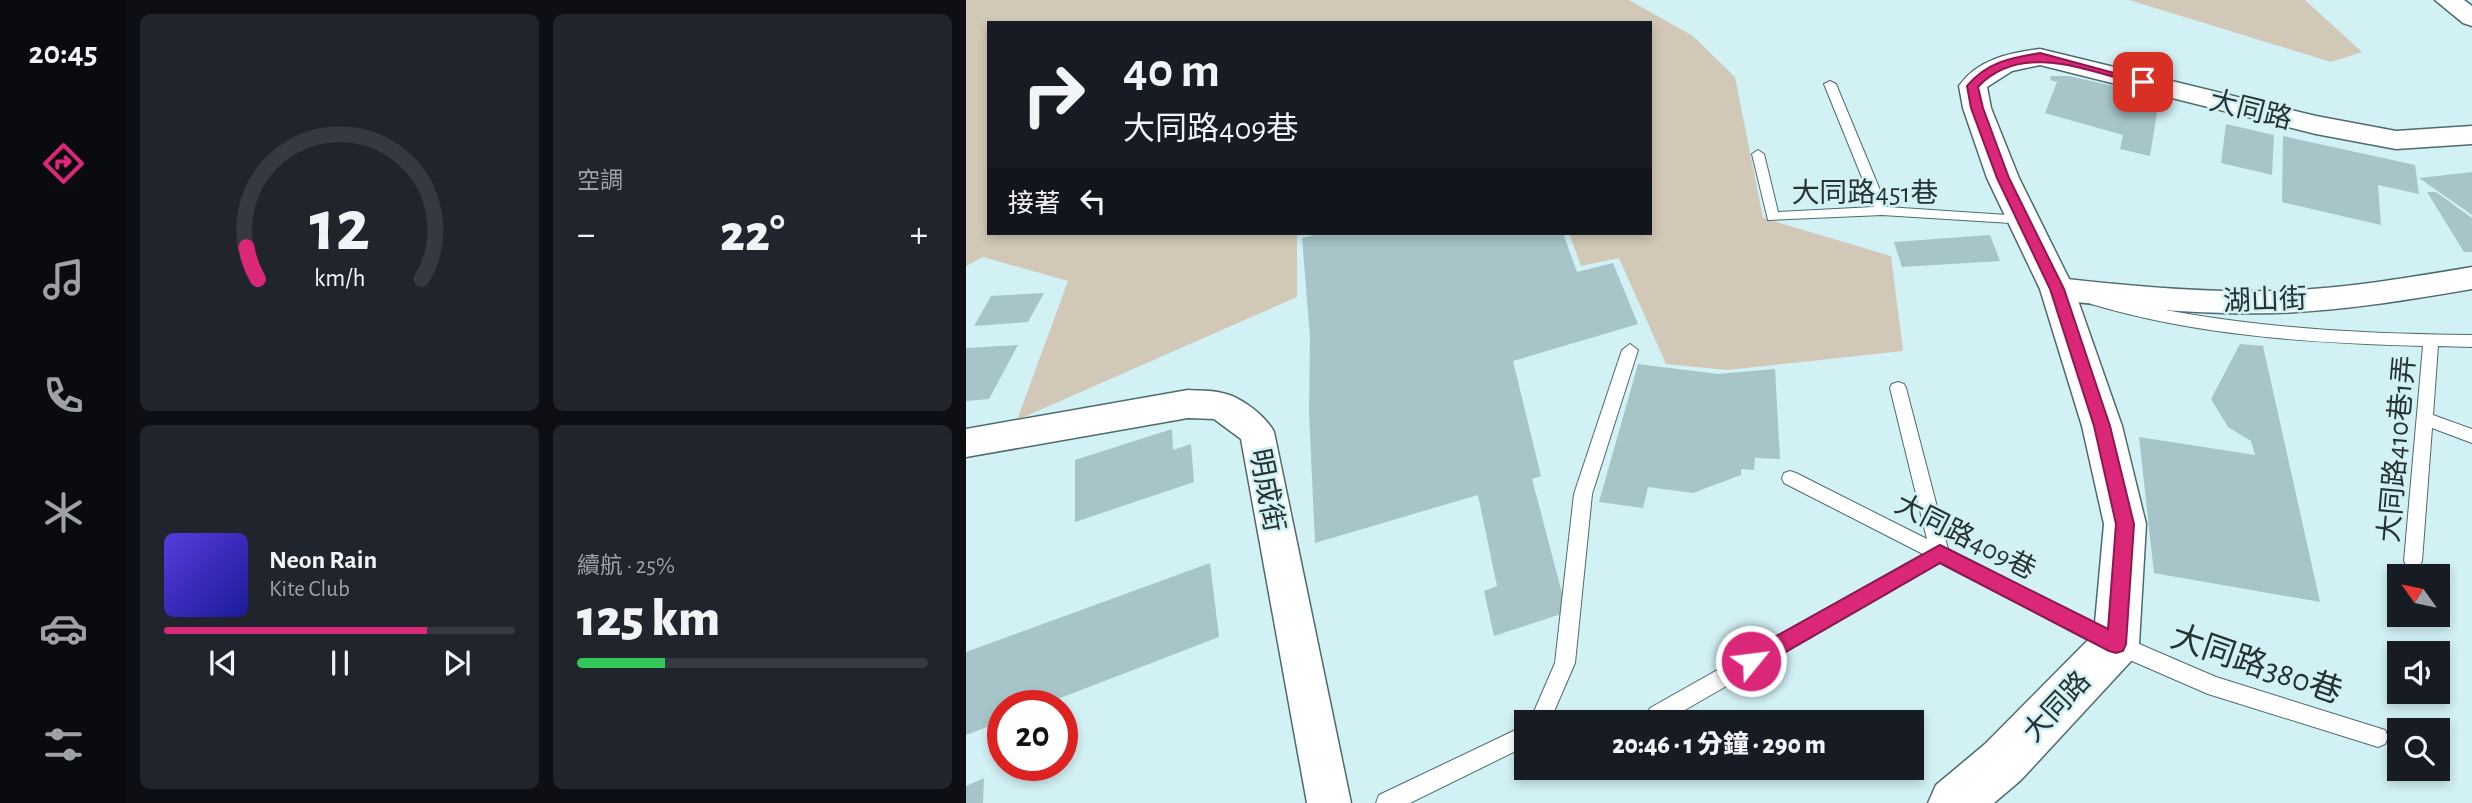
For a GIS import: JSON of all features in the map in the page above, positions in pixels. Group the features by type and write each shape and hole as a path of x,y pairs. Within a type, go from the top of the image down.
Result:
{"street":[{"path":"2448,0 2472,18"},
{"name":"大同路","path":"1954,803 2003,762 2116,644 2125,524 2102,426 2057,289 2022,221 1977,108 1973,86 1986,72 2007,62 2040,57 2316,125 2396,140 2472,135"},
{"name":"湖山街","path":"2057,289 2167,301 2277,302 2402,289 2472,278"},
{"name":"明成街","path":"966,443 1188,404 1221,406 1257,432 1329,803"}],"lane":[{"path":"1830,83 1882,211"},
{"name":"大同路451巷","path":"1758,154 1773,217 1882,211 2022,221"},
{"path":"2057,289 2130,310 2256,331 2472,341"},
{"name":"大同路410巷1弄","path":"2413,561 2431,341"},
{"path":"1545,710 1565,663 1583,494 1630,350"},
{"path":"1666,710 1940,554 1899,388"},
{"path":"2426,419 2472,436"},
{"name":"大同路409巷","path":"1790,478 2116,644"},
{"name":"大同路380巷","path":"2116,644 2215,687 2378,737"},
{"path":"1387,803 1514,741"}],"shaded area":[{"path":"966,0 1629,0 1693,36 1735,77 1763,218 1891,256 1903,351 1727,370 1666,364 1619,258 1581,266 1570,235 1652,235 1652,21 987,21 987,235 1297,235 1297,297 1017,420 1068,281 983,257 966,266"},
{"path":"2129,0 2305,0 2362,52 2331,62"}],"building":[{"path":"2051,76 2069,76 2166,98 2164,107 2158,106 2150,156 2120,149 2123,135 2045,113 2057,82 2050,80"},
{"path":"2226,124 2274,135 2272,175 2221,163"},
{"path":"2283,136 2415,165 2419,194 2378,185 2381,225 2282,202"},
{"path":"2472,172 2472,215 2419,178"},
{"path":"2427,192 2436,192 2472,218 2472,252 2464,252"},
{"path":"1315,235 1564,235 1577,272 1613,263 1638,324 1513,361 1541,476 1532,479 1567,612 1494,636 1484,591 1497,586 1478,495 1315,543 1309,413 1310,337 1302,238"},
{"path":"1990,235 2000,261 1902,267 1894,242"},
{"path":"1044,293 1028,322 974,326 991,296"},
{"path":"2240,344 2263,346 2320,602 2154,573 2139,437 2255,455 2251,441 2228,427 2211,399"},
{"path":"1018,345 989,399 966,401 966,348"},
{"path":"1638,364 1718,374 1775,369 1780,459 1755,458 1754,470 1741,469 1741,475 1693,493 1648,487 1643,508 1599,502"},
{"path":"1172,429 1173,450 1191,444 1194,482 1075,522 1075,460"},
{"path":"1210,563 1219,637 1078,691 987,690 987,727 966,735 966,652"},
{"path":"984,778 983,803 966,803 966,786"}],"route":[{"path":"1751,661 1940,554 2116,644 2125,524 2102,426 2057,289 2003,178 1977,108 1973,86 1986,72 2007,62 2040,57 2074,63 2143,82"}]}
